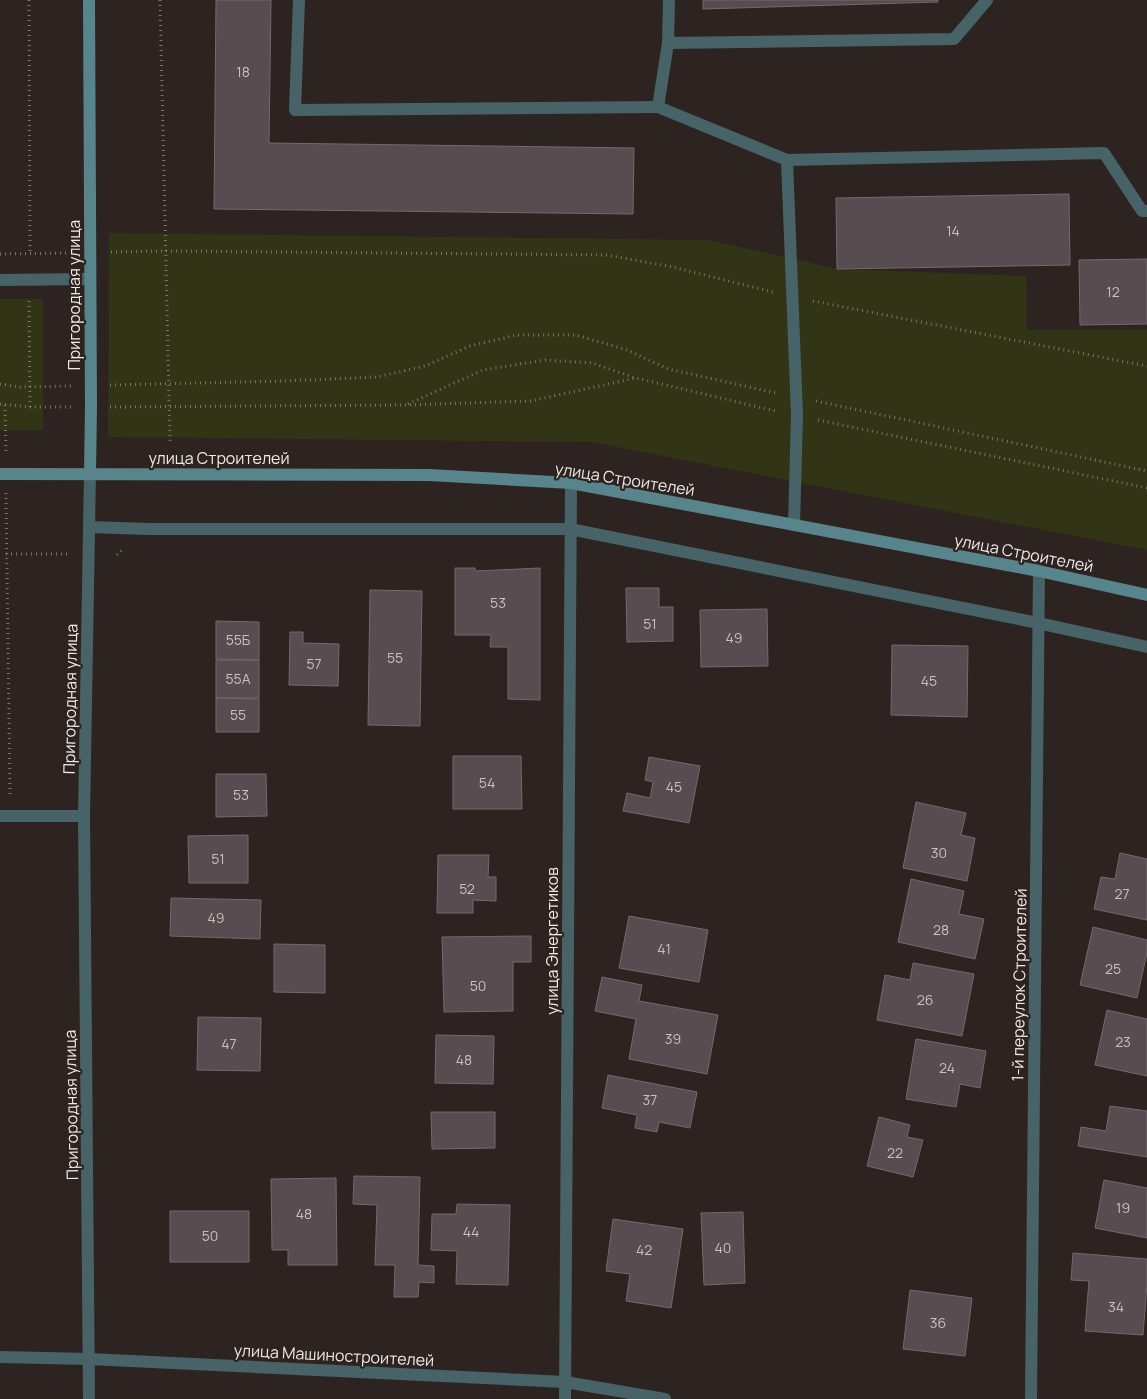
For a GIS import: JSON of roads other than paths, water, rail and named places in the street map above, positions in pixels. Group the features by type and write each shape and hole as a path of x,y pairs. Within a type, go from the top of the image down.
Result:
{"street":[{"name":"Пригородная улица","path":"88,0 91,407 84,816 89,1399"},
{"path":"299,0 295,110 658,107 787,160 1104,153 1142,211 1147,211"},
{"path":"658,107 668,43 669,0"},
{"path":"668,43 954,39 987,0"},
{"path":"787,160 797,416 794,525"},
{"path":"0,280 90,279"},
{"name":"улица Строителей","path":"0,474 429,475 571,483 1039,571 1147,595"},
{"name":"улица Энергетиков","path":"565,1399 571,483"},
{"path":"89,527 148,529 570,529 1038,623 1147,647"},
{"name":"1-й переулок Строителей","path":"1031,1399 1039,571"},
{"path":"5,816 84,816"},
{"name":"улица Машиностроителей","path":"0,1358 90,1359 565,1382 665,1399"}]}
